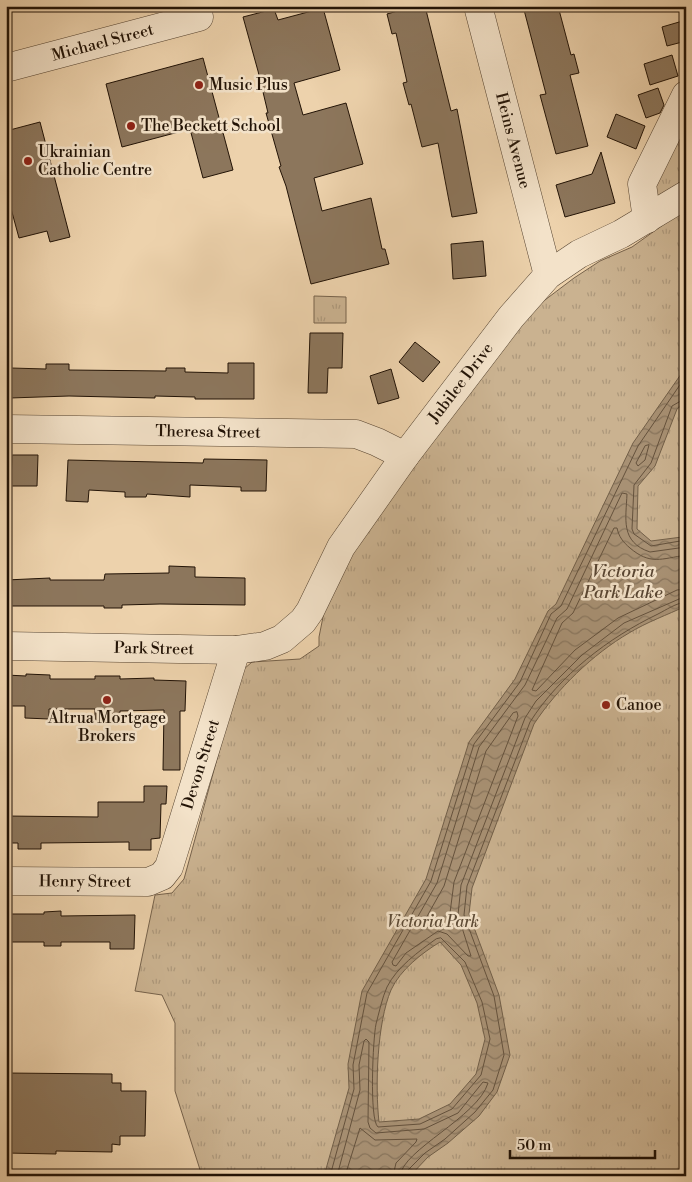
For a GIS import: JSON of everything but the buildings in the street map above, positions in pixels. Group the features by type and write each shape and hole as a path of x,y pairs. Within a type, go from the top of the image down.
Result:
{"street":[{"name":"Heins Avenue","path":"478,6 548,275"},
{"name":"Michael Street","path":"6,68 198,12"},
{"path":"647,219 642,184 686,95"},
{"name":"Jubilee Drive","path":"294,628 310,611 341,547 405,456 511,317 548,275 579,254 647,219 686,195"},
{"name":"Theresa Street","path":"6,429 356,434 378,442 405,456"},
{"name":"Park Street","path":"6,646 236,650 265,646 282,639 294,628"},
{"name":"Devon Street","path":"162,876 169,868 236,650"},
{"name":"Henry Street","path":"6,881 148,882 162,876"}],"green space":[{"name":"Victoria Park","path":"686,118 686,1176 202,1176 175,1091 175,1023 162,995 135,991 155,895 172,893 184,879 233,701 244,669 252,662 300,659 319,646 324,612 350,556 505,340 541,303 574,278 600,261 632,247 667,222 654,193 653,182"},
{"path":"314,296 346,297 346,323 314,323"}],"water":[{"name":"Victoria Park Lake","path":"686,367 686,402 677,409 655,466 638,486 637,529 651,541 682,537 686,532 686,606 636,629 602,651 565,685 543,711 534,724 472,888 469,914 499,995 510,1055 497,1092 479,1116 448,1143 428,1157 410,1176 324,1176 349,1088 348,1064 362,991 426,879 469,742 515,679 548,611 556,604 633,443","holes":["440,942 461,965 477,1003 485,1039 476,1074 450,1104 419,1119 379,1122 377,1091 378,1055 383,1019 391,990 412,963"]}],"place":[{"name":"Music Plus","path":"199,85"},
{"name":"The Beckett School","path":"131,126"},
{"name":"Ukrainian Catholic Centre","path":"28,161"},
{"name":"Altrua Mortgage Brokers","path":"107,700"},
{"name":"Canoe","path":"606,705"}]}
